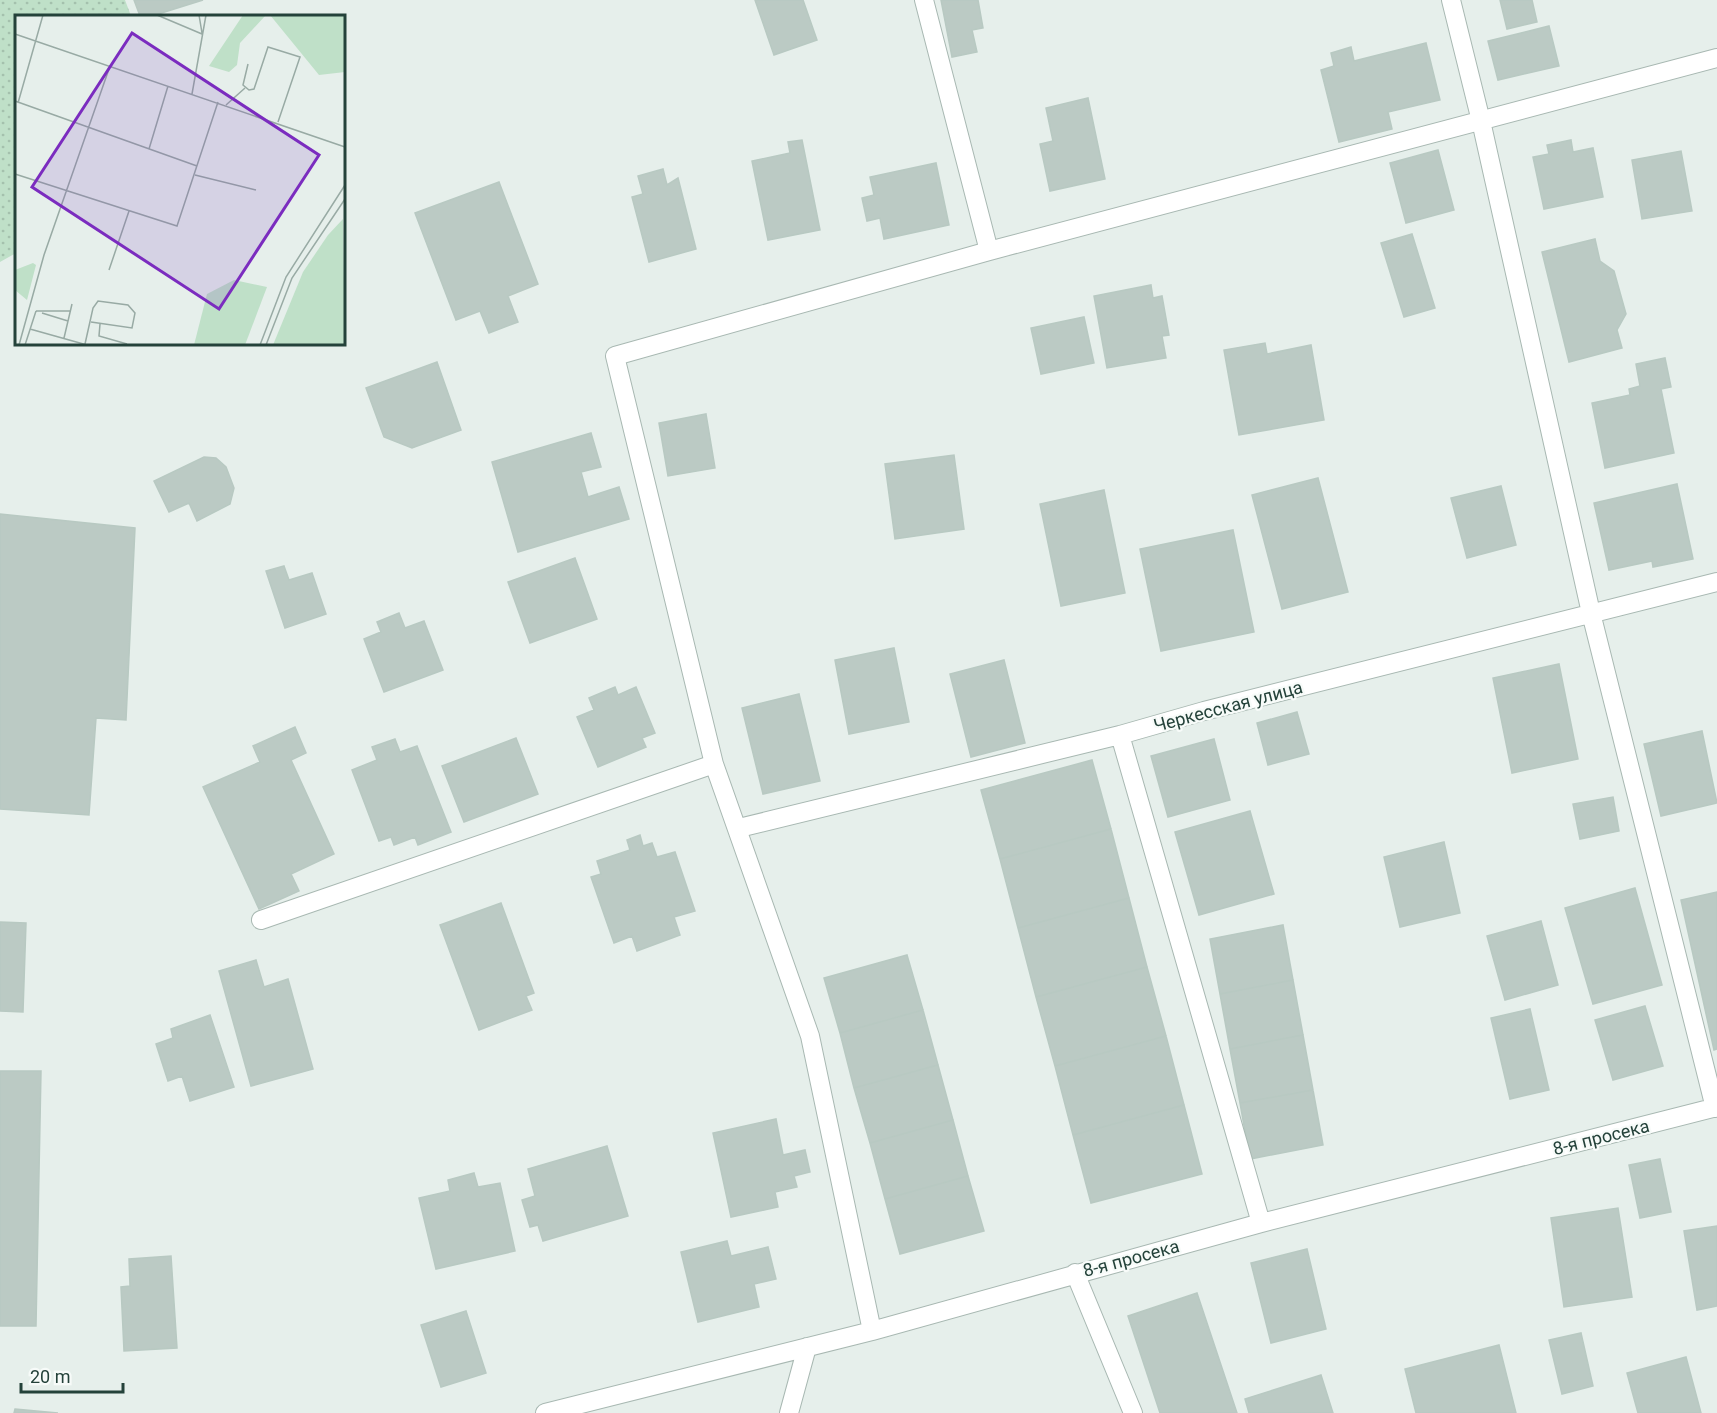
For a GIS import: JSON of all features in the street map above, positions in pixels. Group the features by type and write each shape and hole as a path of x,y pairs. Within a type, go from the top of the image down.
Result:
{"street":[{"path":"924,0 989,251"},
{"path":"1451,0 1481,121 1591,613 1716,1108"},
{"path":"872,1331 810,1036 739,828 714,764 615,356 989,251 1717,58"},
{"name":"Черкесская улица","path":"739,828 1120,735 1717,582"},
{"path":"1120,735 1261,1223"},
{"path":"261,920 714,764"},
{"name":"8-я просека","path":"545,1413 872,1331 1261,1223 1716,1108"},
{"path":"1075,1273 1133,1413"},
{"path":"789,1413 807,1347"}],"green space":[{"path":"0,0 125,0 131,15 15,15 15,254 0,262"}],"building":[{"path":"134,0 203,0 155,15 140,15"},
{"path":"755,0 803,0 817,40 774,55"},
{"path":"941,0 978,0 983,28 972,30 977,52 952,57"},
{"path":"1500,0 1532,0 1537,22 1507,29"},
{"path":"1549,26 1559,66 1498,80 1488,41"},
{"path":"1426,43 1440,100 1388,112 1392,129 1339,142 1321,70 1334,66 1331,53 1351,47 1354,61"},
{"path":"1088,98 1105,179 1050,191 1040,144 1053,141 1046,108"},
{"path":"802,140 820,230 768,240 752,161 790,153 788,142"},
{"path":"1571,140 1573,152 1593,148 1603,197 1544,209 1533,157 1549,154 1547,145"},
{"path":"1438,150 1454,210 1406,223 1390,163"},
{"path":"1681,151 1692,211 1642,219 1632,160"},
{"path":"936,163 949,225 884,239 880,218 867,221 862,198 874,195 870,177"},
{"path":"663,169 667,185 678,178 696,249 649,262 632,197 643,194 638,176"},
{"path":"499,182 538,284 508,296 518,322 489,333 480,311 456,320 415,213"},
{"path":"1412,234 1435,308 1404,317 1381,243"},
{"path":"1595,239 1600,261 1614,271 1626,314 1617,330 1622,348 1569,362 1542,252"},
{"path":"1151,285 1153,298 1162,296 1169,335 1162,336 1166,358 1107,368 1094,296"},
{"path":"1084,317 1094,363 1041,374 1031,328"},
{"path":"1265,343 1267,354 1311,345 1324,420 1239,435 1224,350"},
{"path":"1665,358 1671,387 1661,389 1674,453 1605,468 1592,403 1630,395 1629,389 1640,386 1636,364"},
{"path":"437,362 461,430 412,448 384,437 366,388"},
{"path":"706,414 715,468 668,476 659,423"},
{"path":"591,433 601,467 581,472 588,497 619,487 629,519 518,552 492,462"},
{"path":"954,455 964,529 895,539 885,464"},
{"path":"204,457 216,458 226,467 234,488 230,504 197,521 189,503 169,512 154,481"},
{"path":"1318,478 1348,592 1282,609 1252,495"},
{"path":"1677,484 1693,559 1653,567 1652,561 1609,570 1594,503"},
{"path":"1501,486 1516,545 1467,558 1451,498"},
{"path":"1104,490 1125,593 1061,606 1040,504"},
{"path":"0,514 135,528 126,720 96,718 89,815 0,809"},
{"path":"1233,530 1254,632 1161,651 1140,549"},
{"path":"575,558 597,619 530,643 508,582"},
{"path":"284,566 289,580 312,573 326,614 285,628 266,571"},
{"path":"399,613 405,628 424,621 443,670 384,692 364,639 381,632 377,622"},
{"path":"894,648 909,722 849,734 835,660"},
{"path":"1004,660 1025,743 971,757 950,674"},
{"path":"1559,664 1578,759 1512,773 1493,678"},
{"path":"615,687 618,695 636,687 655,733 642,738 646,747 598,767 577,717 594,710 589,698"},
{"path":"799,694 820,781 763,794 742,708"},
{"path":"1297,712 1309,754 1268,765 1257,723"},
{"path":"295,727 306,753 291,760 334,854 291,874 299,891 259,909 203,787 260,762 253,746"},
{"path":"1702,731 1717,803 1661,816 1644,744"},
{"path":"516,738 538,794 464,822 442,766"},
{"path":"395,739 400,752 417,746 451,832 418,845 415,837 394,845 391,837 379,841 352,770 377,760 372,747"},
{"path":"1214,739 1230,800 1168,817 1151,756"},
{"path":"1092,760 1111,829 1000,859 981,790"},
{"path":"1613,797 1619,831 1580,839 1573,804"},
{"path":"1250,811 1274,894 1199,915 1175,832"},
{"path":"1111,829 1129,898 1018,928 1000,859"},
{"path":"640,835 643,846 652,843 657,857 675,852 695,911 674,917 680,935 637,951 632,936 614,943 591,877 601,874 597,861 630,850 627,840"},
{"path":"1444,842 1460,913 1400,927 1384,857"},
{"path":"1635,888 1662,985 1593,1004 1565,908"},
{"path":"1717,892 1717,1049 1714,1050 1681,900"},
{"path":"1129,898 1147,967 1036,997 1018,928"},
{"path":"501,903 534,993 526,996 532,1010 479,1030 440,925"},
{"path":"1541,921 1558,985 1505,1000 1487,936"},
{"path":"0,922 26,923 23,1012 0,1011"},
{"path":"1283,925 1293,980 1220,994 1210,939"},
{"path":"907,955 923,1010 840,1033 824,978"},
{"path":"256,960 264,987 288,979 313,1069 251,1086 219,971"},
{"path":"1147,967 1166,1036 1055,1066 1036,997"},
{"path":"1293,980 1303,1035 1230,1049 1220,994"},
{"path":"1645,1006 1663,1066 1613,1080 1595,1020"},
{"path":"1530,1009 1549,1090 1510,1099 1491,1018"},
{"path":"923,1010 938,1065 854,1088 840,1033"},
{"path":"210,1015 234,1087 190,1101 182,1076 168,1081 156,1044 173,1038 171,1029"},
{"path":"1303,1035 1313,1090 1240,1103 1230,1049"},
{"path":"1166,1036 1184,1105 1073,1135 1055,1066"},
{"path":"938,1065 953,1120 870,1143 854,1088"},
{"path":"0,1071 41,1071 36,1326 0,1326"},
{"path":"1313,1090 1323,1145 1250,1159 1240,1103"},
{"path":"1184,1105 1202,1174 1091,1203 1073,1135"},
{"path":"776,1119 783,1155 805,1150 810,1172 794,1176 797,1187 775,1192 778,1207 731,1217 713,1133"},
{"path":"953,1120 968,1176 885,1199 870,1143"},
{"path":"607,1146 628,1216 543,1241 538,1225 530,1227 522,1200 535,1196 528,1169"},
{"path":"1660,1159 1671,1212 1640,1218 1629,1165"},
{"path":"474,1173 478,1187 500,1183 515,1251 436,1269 419,1198 450,1191 448,1180"},
{"path":"968,1176 984,1231 900,1254 885,1199"},
{"path":"1618,1208 1632,1297 1564,1307 1551,1218"},
{"path":"1717,1226 1717,1306 1697,1310 1684,1231"},
{"path":"727,1241 731,1256 768,1247 776,1279 754,1284 759,1307 698,1322 681,1252"},
{"path":"1307,1249 1326,1329 1271,1343 1251,1263"},
{"path":"171,1256 177,1348 124,1351 121,1287 130,1286 129,1259"},
{"path":"1197,1293 1237,1413 1160,1413 1128,1316"},
{"path":"466,1311 486,1373 441,1387 421,1325"},
{"path":"1581,1333 1593,1386 1562,1394 1549,1340"},
{"path":"1499,1345 1516,1413 1416,1413 1405,1369"},
{"path":"1686,1357 1701,1413 1638,1413 1627,1373"},
{"path":"1321,1375 1333,1413 1249,1413 1245,1399"},
{"path":"15,1409 58,1413 14,1413"}]}
